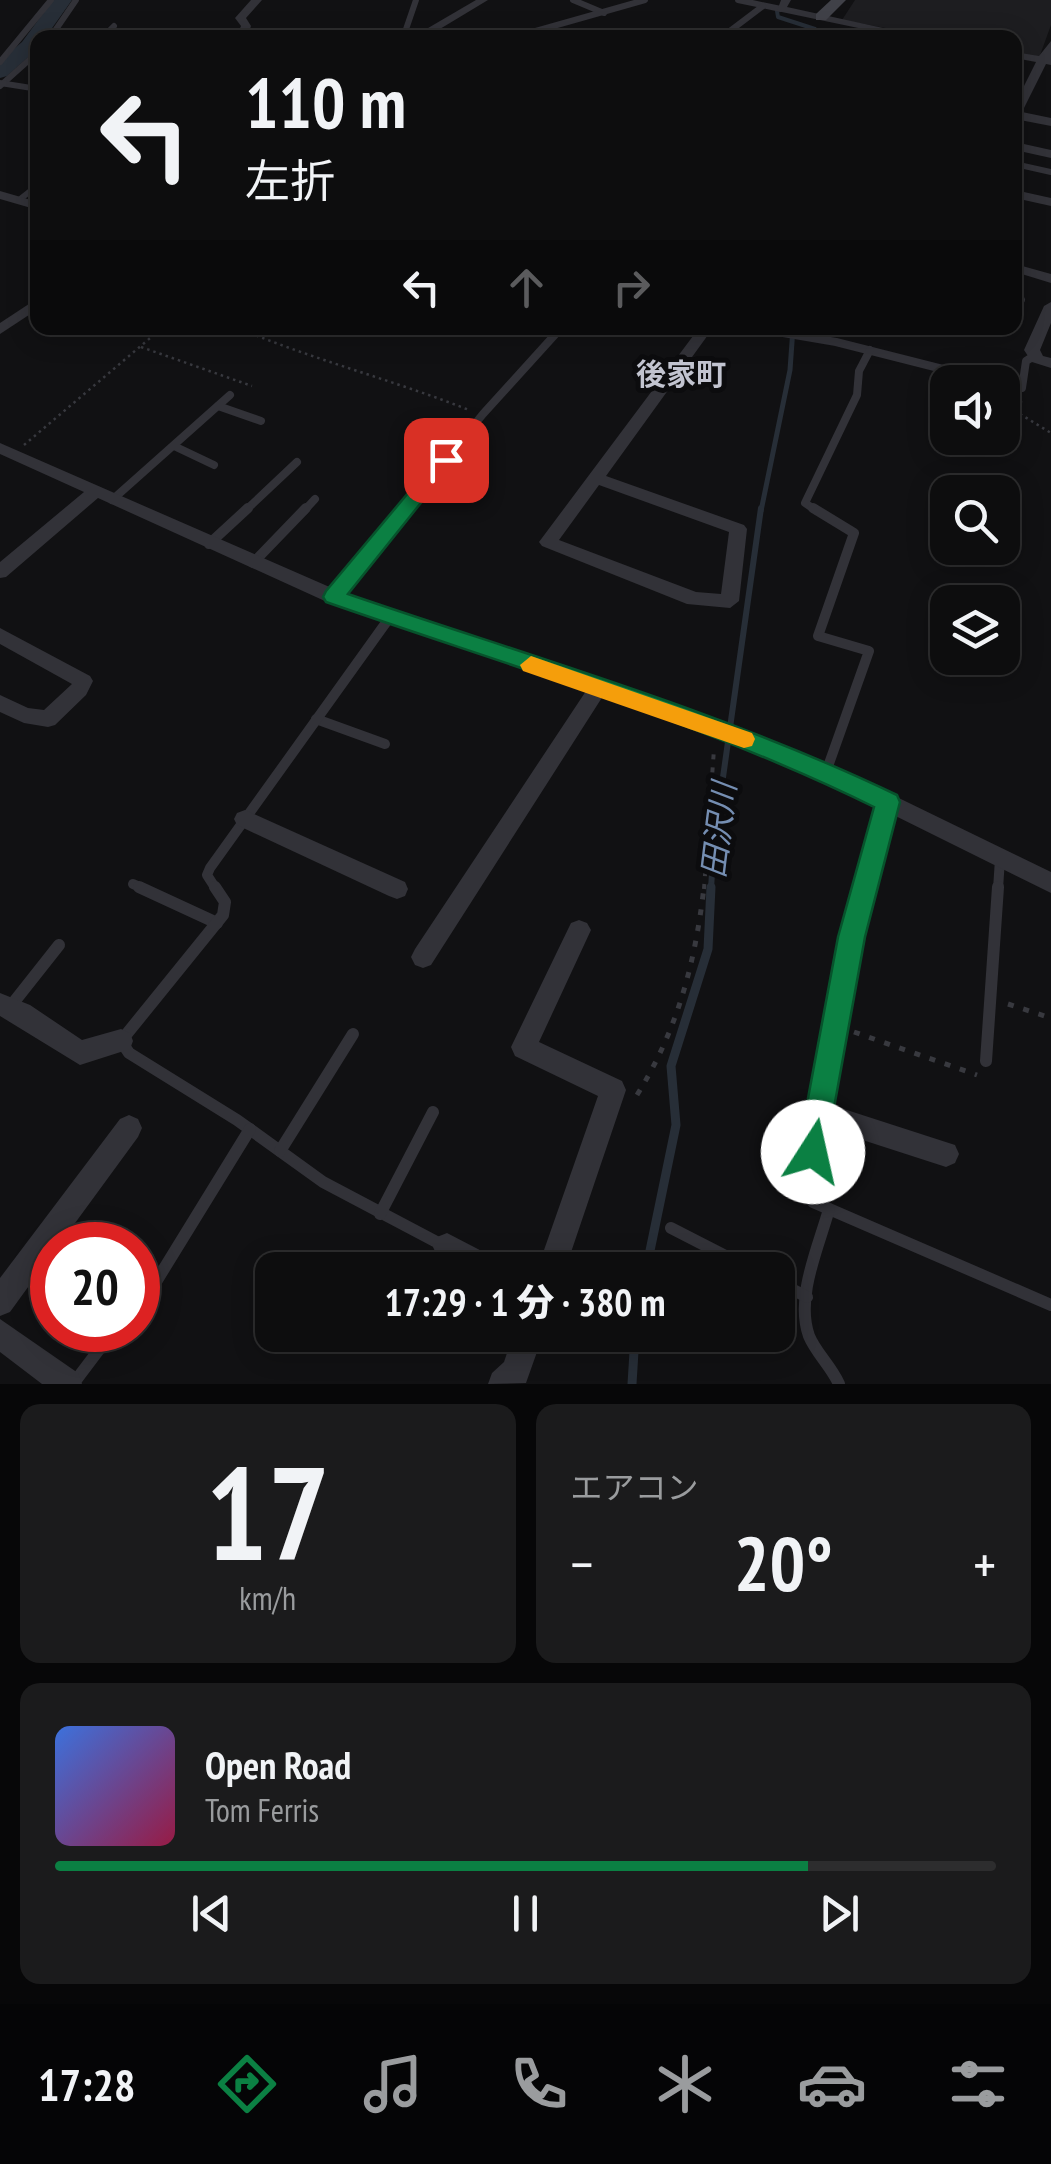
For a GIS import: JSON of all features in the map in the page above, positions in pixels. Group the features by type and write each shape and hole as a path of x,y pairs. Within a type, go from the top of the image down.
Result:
{"street":[{"path":"244,30 240,18 258,0"},
{"path":"821,17 839,0"},
{"path":"456,2 478,3"},
{"path":"430,30 478,3"},
{"path":"784,4 821,17 885,30"},
{"path":"1022,102 1035,88 1051,44"},
{"path":"1022,56 1048,61"},
{"path":"1,84 30,88"},
{"path":"1022,110 1051,122"},
{"path":"1022,148 1051,154"},
{"path":"0,196 30,203"},
{"path":"1022,196 1051,202"},
{"path":"1022,270 1051,279"},
{"path":"1051,306 1047,324 1032,350 1034,356 1051,363"},
{"path":"0,330 30,308"},
{"path":"596,478 738,529 730,600 694,599 548,542 700,335"},
{"path":"7,451 334,597 716,729 826,772 1051,884"},
{"path":"0,572 104,496"},
{"path":"0,636 82,681 79,690 48,718 24,716 0,703"},
{"path":"424,957 600,688"},
{"path":"244,819 397,889"},
{"path":"557,1252 613,1090 524,1047 579,930"},
{"path":"5,1006 80,1054 122,1041"},
{"path":"820,1114 946,1154"},
{"path":"0,1302 130,1128"},
{"path":"447,1247 456,1252"},
{"path":"0,1334 70,1384"},
{"path":"503,1384 515,1372 522,1352"}],"lane":[{"path":"0,62 51,0"},
{"path":"55,30 76,0"},
{"path":"406,30 416,0"},
{"path":"573,0 605,14"},
{"path":"540,30 646,0"},
{"path":"738,0 763,6 784,4"},
{"path":"731,30 763,6"},
{"path":"110,30 114,26"},
{"path":"1,84 30,59"},
{"path":"1022,166 1051,172"},
{"path":"20,200 30,192"},
{"path":"334,597 483,414 555,335"},
{"path":"804,335 930,365"},
{"path":"826,772 869,652 818,636 854,533 805,503 857,395 859,371 870,350"},
{"path":"1021,388 1026,361 1034,356"},
{"path":"104,496 174,446 230,395"},
{"path":"218,406 261,421"},
{"path":"174,446 214,465"},
{"path":"209,544 298,462"},
{"path":"253,562 315,499"},
{"path":"390,616 207,875 226,902 218,923 122,1041 128,1052 250,1129 322,1182 447,1247"},
{"path":"316,718 385,744"},
{"path":"888,802 852,937 806,1190 814,1202 1051,1305"},
{"path":"986,1061 1000,859"},
{"path":"134,884 218,923"},
{"path":"5,1006 59,945"},
{"path":"280,1150 354,1034"},
{"path":"380,1214 433,1112"},
{"path":"160,1276 250,1129"},
{"path":"829,1208 804,1322 840,1384"},
{"path":"671,1228 718,1252"},
{"path":"795,1291 807,1297"},
{"path":"70,1384 97,1352"}],"path":[{"path":"7,451 154,335"},
{"path":"255,335 317,360 401,384 483,414"},
{"path":"141,347 252,386"},
{"path":"1021,388 1020,414 1051,434"},
{"path":"608,1106 622,1109 631,1104 658,1068 694,962 716,729"},
{"path":"991,994 1051,1018"},
{"path":"834,1026 965,1073 980,1076 986,1061"}],"shaded area":[{"path":"855,0 1051,0 1051,25 1039,58 1022,54 1022,30 896,30 842,20"}],"waterway":[{"path":"41,30 63,0"},
{"name":"田沢川","path":"777,11 778,17 816,30"},
{"path":"0,72 30,45"},
{"name":"田沢川","path":"761,511 790,370 792,335"},
{"name":"田沢川","path":"711,889 714,841 761,508"},
{"name":"田沢川","path":"650,1252 676,1125 671,1066 708,949 711,887"},
{"name":"田沢川","path":"632,1384 634,1352"}],"slow traffic":[{"path":"531,665 744,739"}],"district":[{"name":"後家町","path":"681,373"}],"route":[{"path":"446,460 334,597 730,734 826,772 888,802 852,937 813,1152"}]}
